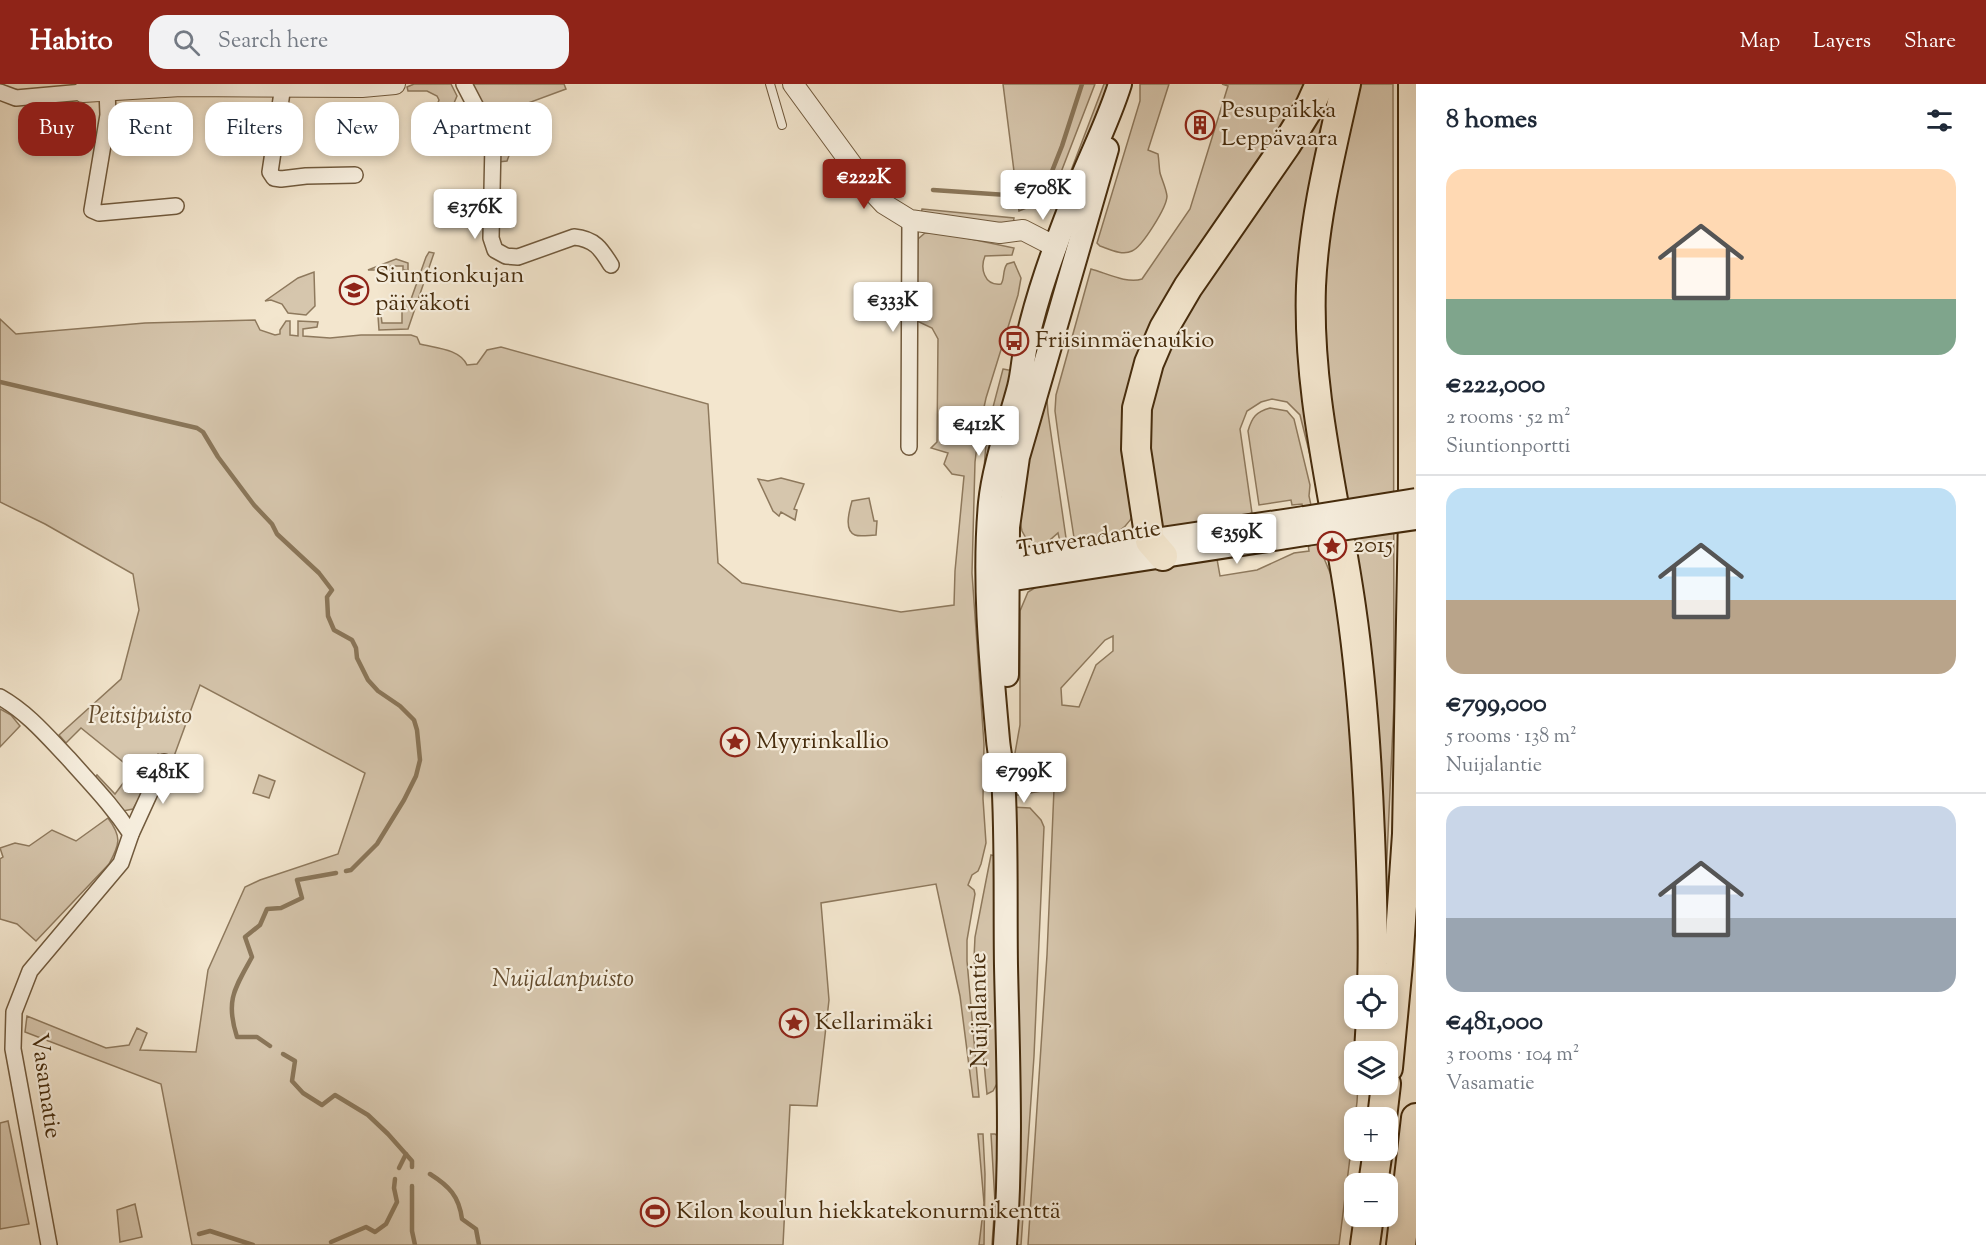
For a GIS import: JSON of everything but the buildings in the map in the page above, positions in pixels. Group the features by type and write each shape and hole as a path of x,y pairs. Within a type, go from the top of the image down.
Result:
{"highway":[{"path":"1157,548 1136,449 1135,428 1137,408 1149,363 1164,328 1188,286 1286,145 1310,106 1320,84"},
{"path":"1346,84 1316,228 1311,286 1311,335 1314,383 1351,606 1361,689 1372,892 1372,975"},
{"path":"1391,1041 1407,834 1413,514 1413,84"},
{"path":"1401,1245 1416,1118"},
{"path":"1356,1227 1357,1245"},
{"path":"1365,1245 1367,1227"}],"main road":[{"name":"Nuijalantie","path":"1005,1245 1009,1115 1003,774 998,744 990,629 1018,457 1066,250 1107,152 1110,117 1120,84"},
{"name":"Turveradantie","path":"1305,526 1416,500"},
{"name":"Turveradantie","path":"1001,572 1305,526 1416,518"}],"street":[{"path":"0,92 16,98 38,90 83,92 182,86 370,87 395,84"},
{"path":"464,84 493,143 491,237 495,250 506,256 518,257 574,237 584,238 600,246 611,265"},
{"path":"793,84 869,188 884,204 910,220 1000,233 1023,230 1066,250"},
{"path":"283,86 270,172 274,178 355,175"},
{"path":"107,90 108,115 92,210 99,213 176,206"},
{"path":"909,447 910,220"},
{"path":"0,697 28,715 115,809 131,834"},
{"name":"Vasamatie","path":"49,1245 13,1049 14,1012 30,971 121,863 131,834 164,762"}],"lane":[{"path":"770,84 782,125"}],"green space":[{"path":"414,84 451,84 457,96 454,102 438,102 437,96 427,91 408,91 407,87"},
{"path":"469,84 564,84 566,89 531,102 476,102"},
{"path":"1003,84 1095,84 1053,193 1039,203 1019,211"},
{"path":"1104,84 1111,84 1069,191 1064,189"},
{"path":"1140,84 1169,84 1148,150 1158,154 1160,173 1167,196 1159,217 1142,242 1132,251 1120,252 1097,243 1140,101"},
{"path":"1222,84 1312,84 1166,306 1134,513 1130,521 1109,536 1075,544 1055,411 1056,395 1091,269 1123,279 1142,279 1190,209 1228,86"},
{"path":"1338,84 1316,178 1319,491 1300,415 1287,402 1272,399 1261,402 1247,411 1240,429 1252,513 1223,522 1158,529 1144,436 1159,356"},
{"path":"1352,84 1393,84 1394,703 1384,922 1318,337 1321,231"},
{"path":"496,156 509,156 507,161 498,162"},
{"path":"922,209 1014,218 1013,225 921,215"},
{"name":"Nuijalanpuisto","path":"925,233 942,233 1014,248 1012,255 985,256 983,271 991,282 1001,284 1007,264 1014,262 1021,278 1018,295 986,398 975,462 972,573 984,744 983,799 986,843 978,871 972,875 968,885 975,894 967,940 967,961 979,1097 973,1097 960,996 936,884 821,903 829,1000 817,1106 790,1105 783,1245 192,1245 161,1084 25,1032 27,1016 106,1048 129,1045 137,1028 147,1033 140,1050 196,1052 208,970 245,887 338,854 365,773 200,685 173,759 158,754 146,787 133,809 123,811 94,779 97,775 115,794 133,770 81,728 66,743 59,735 121,679 139,610 133,574 45,524 0,502 0,319 16,334 145,323 255,320 260,330 275,335 280,334 286,321 290,321 290,335 298,336 298,321 318,322 317,327 303,329 303,336 330,338 361,335 411,335 417,337 420,344 453,352 467,365 477,364 487,350 501,347 708,404 718,563 742,583 901,612 954,605 964,476 952,474 944,464 948,453 931,448 937,442 938,339 932,328 917,321 916,250 918,239"},
{"path":"429,252 434,253 408,329 379,330 378,316 381,315 382,323 402,323 402,303 410,302"},
{"path":"396,259 408,263 408,270 403,270 403,266 391,266 391,270 368,270"},
{"path":"314,272 315,306 306,315 288,313 282,304 271,300 265,301 298,278"},
{"path":"1003,369 1014,371 980,522 987,430"},
{"path":"1049,384 1048,413 1067,545 1061,546 1058,533 1050,540 1049,547 1043,548 1027,540 1022,531 1016,503"},
{"path":"1270,408 1287,411 1294,419 1310,485 1309,496 1321,551 1341,599 1357,779 1362,975 1344,975 1344,1029 1361,1029 1360,1041 1344,1041 1344,1095 1357,1095 1356,1107 1344,1107 1344,1161 1350,1161 1348,1173 1344,1173 1344,1205 1339,1245 1028,1245 1047,955 1054,789 1012,796 1013,764 1020,725 1020,611 1028,592 1038,586 1167,560 1217,559 1220,576 1257,570 1294,553 1309,551 1302,504 1292,505 1291,500 1259,505 1248,431 1258,413","holes":["1113,636 1113,651 1096,665 1079,707 1062,705 1061,688 1105,640"]},
{"path":"781,478 804,484 794,509 797,510 795,520 781,512 779,516 773,511 758,479 768,481"},
{"path":"869,498 874,521 877,521 876,535 855,535 849,529 848,524 852,501"},
{"path":"0,709 11,715 20,726 0,747"},
{"path":"259,775 275,781 269,798 253,793"},
{"path":"1013,807 1030,808 1044,827 1034,1056 1021,1245 1015,1245"},
{"path":"108,818 116,830 118,841 109,864 36,941 17,924 0,919 0,859 3,857 0,848 15,843 29,846 52,830 76,841"},
{"path":"991,855 996,856 1000,1078 993,1091 987,1094 974,958 975,937"},
{"path":"8,1121 29,1224 0,1229 0,1123"},
{"path":"978,1134 983,1134 985,1174 984,1245 979,1245 984,1203"},
{"path":"991,1134 995,1134 1002,1140 996,1245 992,1245 995,1202"},
{"path":"135,1204 142,1237 120,1242 117,1210"}],"waterway":[{"path":"933,190 1038,197 1043,194 1062,146 1082,84"},
{"path":"0,382 197,428 203,432 218,457 254,505 272,524 277,534 319,573 332,590 327,597 328,616 334,630 352,640 357,658 368,680 414,720 420,760 416,776 404,800 377,844 351,870 346,871"},
{"path":"270,1046 257,1037 237,1037 234,1024 232,1013 234,995 252,957 245,937 260,925 267,909 281,908 302,898 297,880 336,873"},
{"path":"283,1054 295,1061 292,1081 303,1093 322,1105 335,1095 368,1115 412,1161 412,1167"},
{"path":"399,1168 406,1154"},
{"path":"430,1174 452,1192 461,1211 462,1219 476,1229 479,1245"},
{"path":"331,1242 366,1227 375,1232 386,1224 397,1202 395,1179"},
{"path":"412,1186 412,1231 415,1245"},
{"path":"199,1234 210,1231 253,1245"}],"place":[{"name":"Pesupaikka Leppävaara","path":"1200,125"},
{"name":"Siuntionkujan päiväkoti","path":"354,290"},
{"name":"Friisinmäenaukio","path":"1014,341"},
{"name":"2015","path":"1332,546"},
{"name":"Myyrinkallio","path":"735,742"},
{"name":"Kellarimäki","path":"794,1023"},
{"name":"Kilon koulun hiekkatekonurmikenttä","path":"655,1212"}],"park label":[{"name":"Peitsipuisto","path":"140,717"}]}
